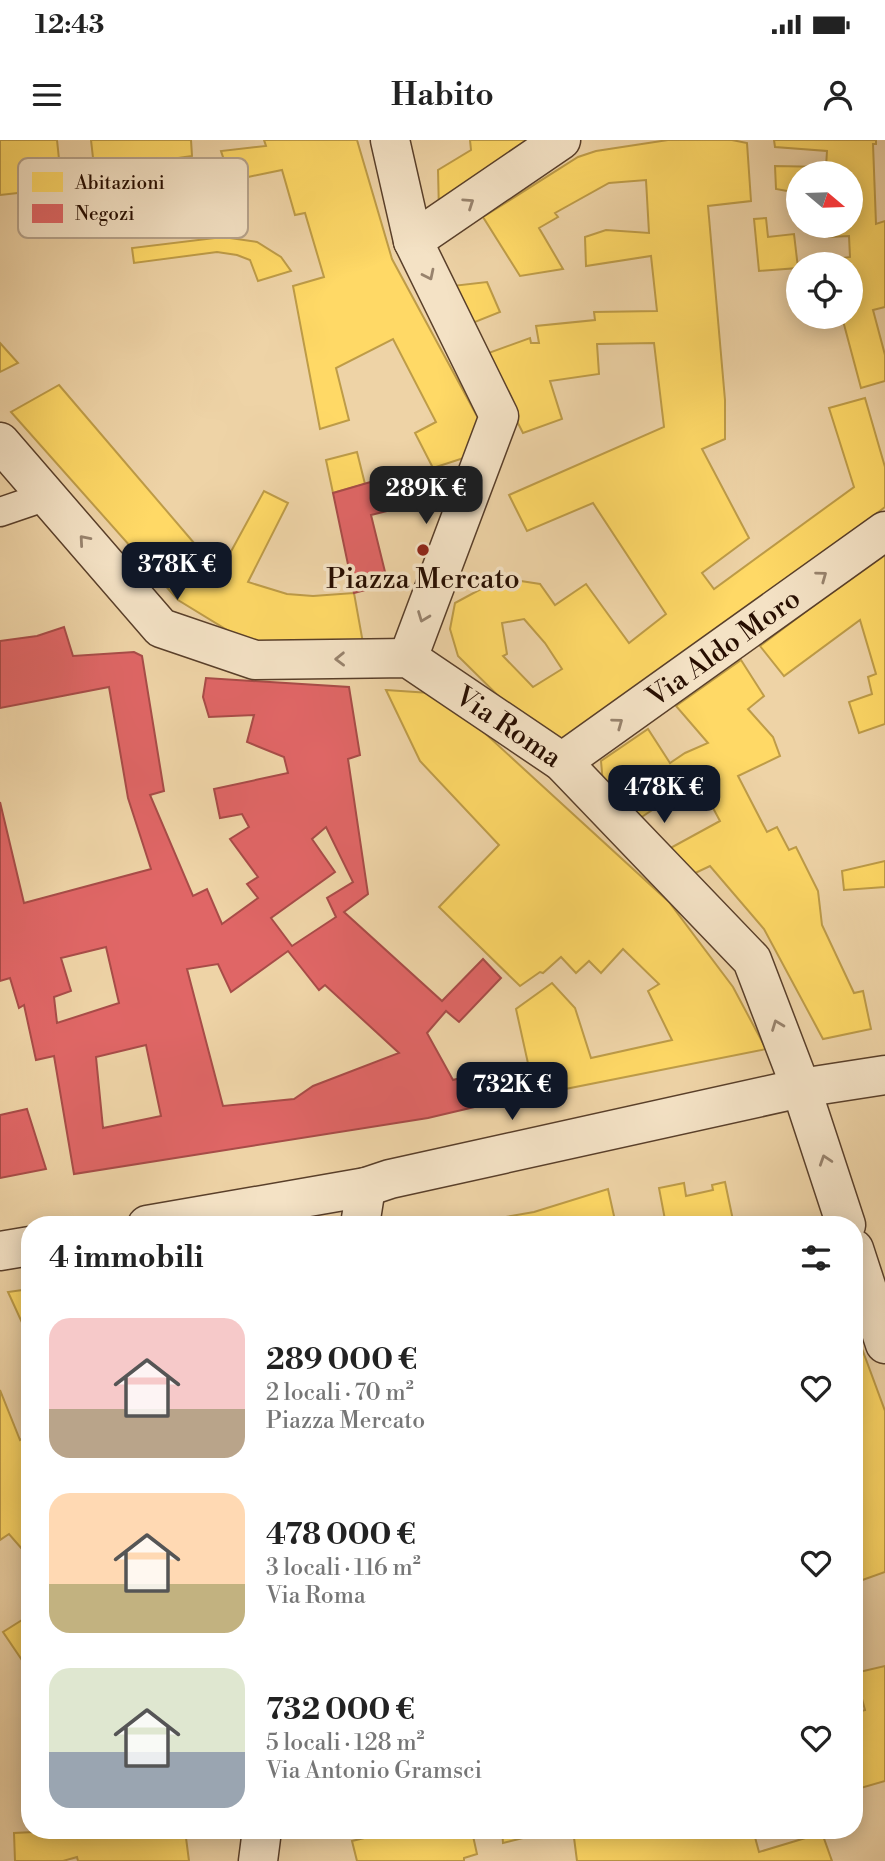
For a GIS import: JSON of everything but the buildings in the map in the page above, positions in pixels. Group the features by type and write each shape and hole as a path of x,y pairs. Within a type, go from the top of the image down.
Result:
{"street":[{"path":"0,442 161,628 255,660 408,658 499,416 413,241 390,140"},
{"path":"413,241 561,140"},
{"name":"Via Aldo Moro","path":"562,762 885,531"},
{"name":"Via Roma","path":"408,658 562,762 752,960 801,1088 843,1216"},
{"path":"200,1216 366,1187 390,1179 801,1088 885,1076"},
{"path":"361,1216 366,1187"},
{"path":"0,1251 21,1248"},
{"path":"863,1277 885,1344"},
{"path":"258,1861 261,1839"}],"lane":[{"path":"0,512 47,496"}],"place":[{"name":"Piazza Mercato","path":"423,550"}]}
